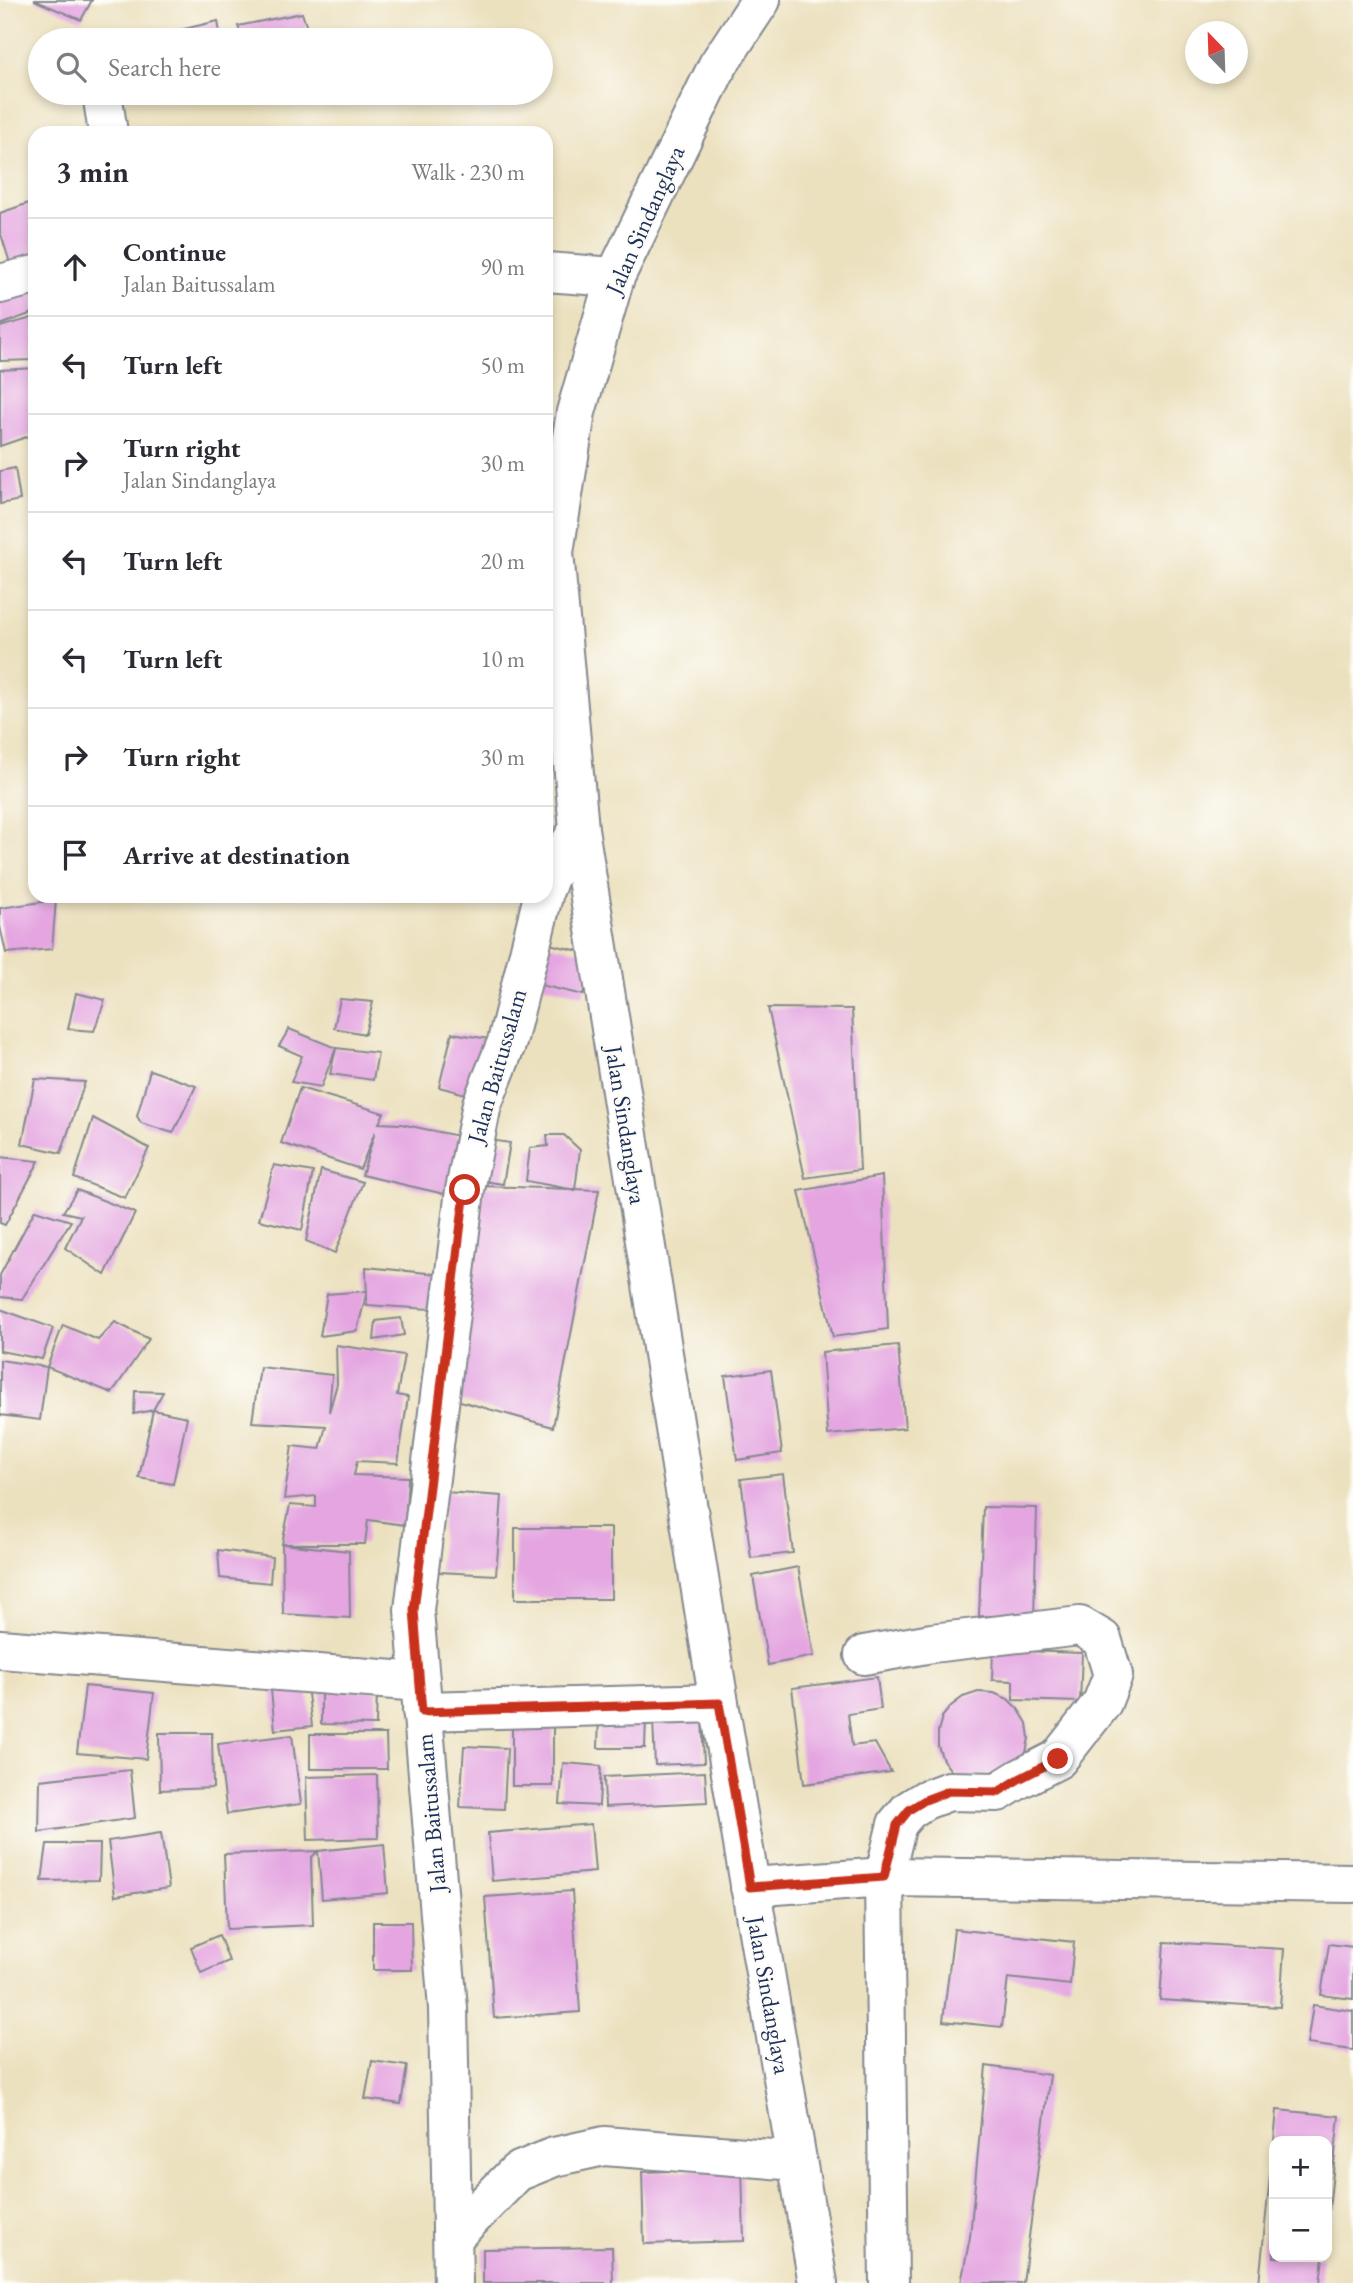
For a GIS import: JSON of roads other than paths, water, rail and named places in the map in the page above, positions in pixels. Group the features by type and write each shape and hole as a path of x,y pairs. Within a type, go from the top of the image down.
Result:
{"street":[{"name":"Jalan Sindanglaya","path":"761,0 718,65 615,277 576,412 554,552 579,829 719,1703 818,2283"},
{"path":"104,105 106,126"},
{"path":"553,273 615,277"},
{"path":"0,284 28,277"},
{"path":"553,869 579,829"},
{"name":"Jalan Baitussalam","path":"453,2283 448,2008 414,1610 465,1190 482,1104 507,1042 541,903"},
{"path":"864,1655 932,1643 1080,1626 1102,1639 1113,1675 1102,1703 1058,1759 998,1792 949,1791 925,1800 909,1810 897,1825 884,1877 889,2283"},
{"path":"0,1649 421,1697 719,1703"},
{"path":"750,1887 884,1877 1353,1883"},
{"path":"453,2237 517,2172 554,2157 604,2146 797,2161"}]}
